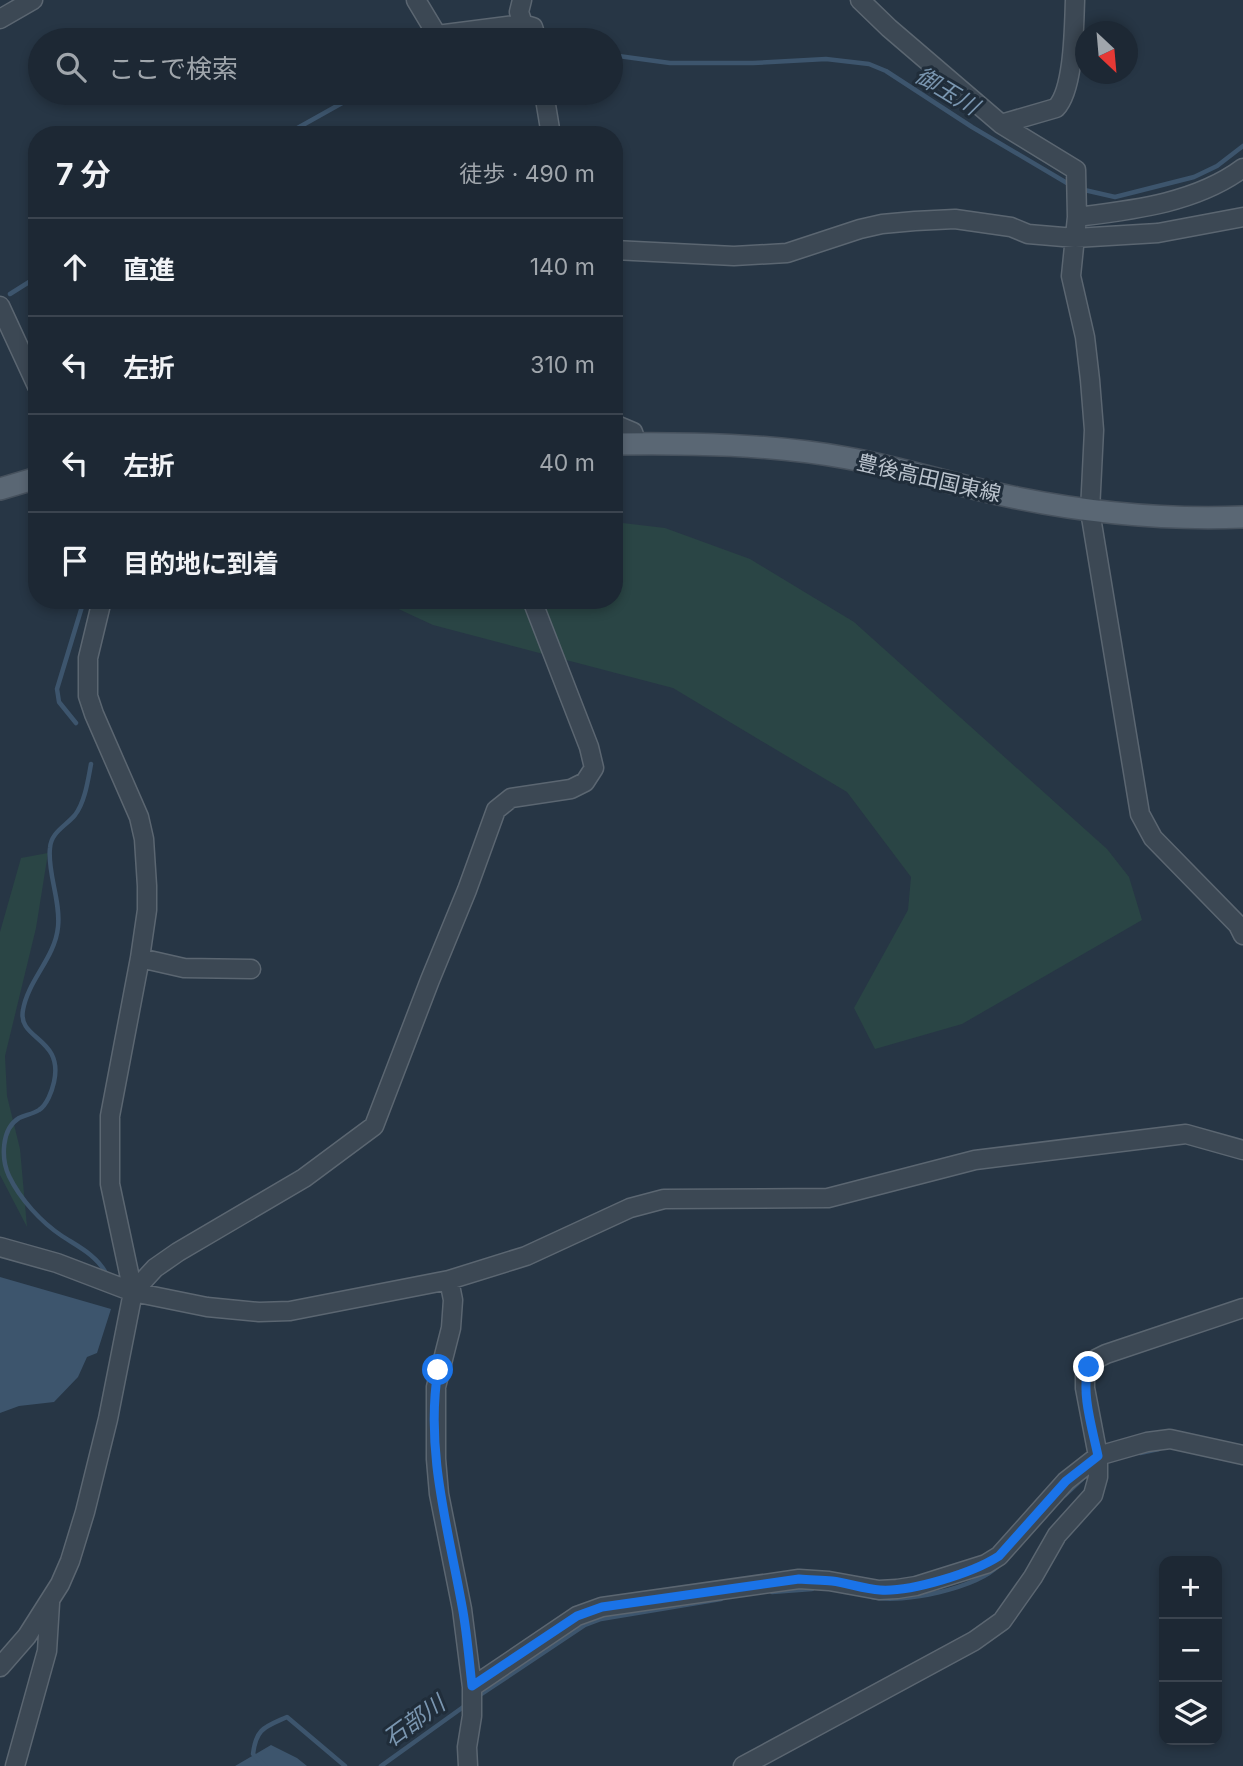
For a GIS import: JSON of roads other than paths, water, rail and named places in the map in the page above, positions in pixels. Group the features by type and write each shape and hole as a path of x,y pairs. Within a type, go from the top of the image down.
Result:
{"main road":[{"name":"豊後高田国東線","path":"623,444 722,445 846,458 1015,498 1090,511 1195,518 1243,517"},
{"path":"0,489 28,481"}],"street":[{"path":"0,19 33,0"},
{"path":"416,0 433,28"},
{"path":"522,0 519,12 530,28"},
{"path":"860,0 1001,124 1076,170 1077,208 1071,276 1086,337 1094,430 1090,511 1140,814 1153,838 1238,925 1243,935"},
{"path":"1001,124 1056,108 1062,103 1068,76 1076,0"},
{"path":"546,105 550,126"},
{"path":"1077,208 1148,207 1201,190 1243,168"},
{"path":"623,250 734,256 787,253 882,224 956,219 1011,227 1028,234 1075,238 1158,233 1243,217"},
{"path":"0,306 28,367"},
{"path":"623,428 633,432 637,444"},
{"path":"0,1667 27,1636 50,1603 70,1561 86,1512 108,1419 133,1292 110,1184 108,1139 147,910 147,863 144,839 131,795 102,734 88,696 88,658 100,609"},
{"path":"133,1292 156,1268 178,1252 304,1178 374,1126 496,810 511,799 571,789 585,782 590,776 594,768 589,747 535,609"},
{"path":"140,958 184,968 251,969"},
{"path":"0,1247 57,1263 133,1292 207,1307 269,1312 320,1307 449,1280 526,1256 629,1208 664,1199 828,1198 975,1160 1186,1134 1243,1150"},
{"path":"449,1280 453,1300 452,1328 436,1387 436,1459 439,1494 462,1609 472,1686 468,1766"},
{"path":"743,1766 974,1641 1002,1621 1033,1577 1057,1535 1093,1495 1098,1466 1085,1388 1085,1376 1089,1367 1106,1353 1243,1308"},
{"path":"472,1686 577,1616 602,1607 799,1579 829,1581 879,1590 897,1589 972,1570 999,1556 1066,1481 1147,1442 1170,1439 1243,1455"},
{"path":"15,1766 47,1651 50,1603"}],"water":[{"path":"0,1277 111,1309 97,1353 87,1357 78,1377 54,1402 19,1406 0,1413"},
{"path":"271,1745 307,1766 235,1766"}],"waterway":[{"name":"御玉川","path":"623,57 670,63 753,63 826,59 869,64 886,71 972,127 1072,186"},
{"name":"御玉川","path":"301,126 339,105"},
{"name":"御玉川","path":"1080,189 1115,197 1194,177 1217,166 1243,146"},
{"name":"御玉川","path":"10,294 28,283"},
{"path":"76,723 59,702 57,689 81,609"},
{"path":"91,764 86,791 78,810 51,842 50,867 58,907 58,927 52,949 30,989 23,1010 23,1020 27,1028 53,1056 54,1082 49,1098 42,1108 13,1123 6,1137 4,1153 9,1176 32,1209 54,1230 92,1256 106,1273"},
{"name":"石部川","path":"1140,1453 1159,1449"},
{"name":"石部川","path":"1065,1495 1082,1479"},
{"name":"石部川","path":"872,1597 902,1598 939,1592 974,1581 999,1565"},
{"name":"石部川","path":"772,1592 812,1589"},
{"name":"石部川","path":"480,1695 585,1625 601,1619 721,1599"},
{"name":"石部川","path":"381,1766 466,1705"},
{"name":"石部川","path":"265,1766 253,1754 256,1739 267,1726 287,1717 345,1766"}]}
